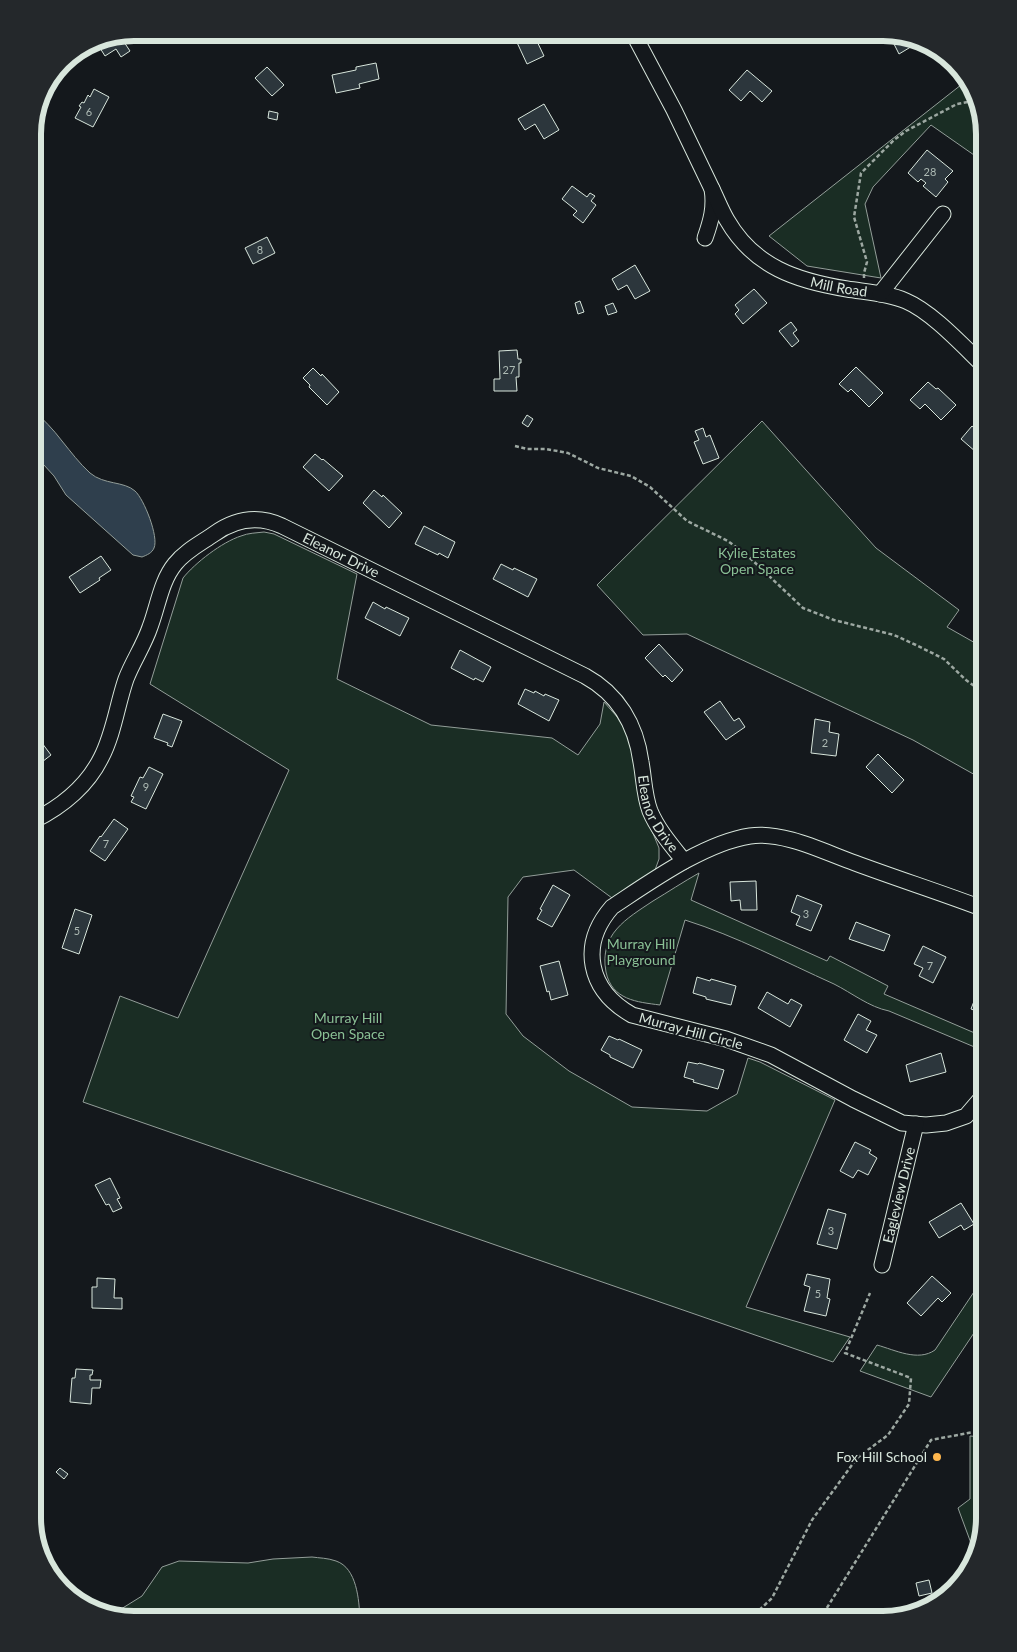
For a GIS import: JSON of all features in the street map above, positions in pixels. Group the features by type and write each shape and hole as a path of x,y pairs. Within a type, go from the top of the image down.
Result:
{"street":[{"name":"Mill Road","path":"637,41 674,110 726,219 734,231 754,252 789,275 807,281 904,300 919,308 976,359"},
{"name":"Mill Road","path":"705,238 712,218 714,202 712,189"},
{"path":"873,293 943,214"},
{"name":"Eleanor Drive","path":"41,817 72,795 101,759 110,738 126,679 150,628 165,582 174,566 187,553 227,526 242,521 258,519 282,526 585,676 603,687 618,702 628,718 639,747 644,787 650,812 660,830 684,862"},
{"name":"Murray Hill Circle","path":"976,906 806,845 765,835 750,836 723,843 684,862 612,907 603,917 597,928 593,940 592,953 593,966 602,990 610,1000 632,1015 726,1039 771,1055 902,1123 926,1125 946,1123 966,1116 976,1104"},
{"name":"Eagleview Drive","path":"882,1266 916,1124"}],"path":[{"path":"873,293 864,273 867,262 854,217 861,173 894,140 906,131 957,104 970,102"},
{"path":"515,446 568,453 598,468 631,476 650,487 687,521 720,537 750,558 803,608 834,620 894,634 944,659 976,687"},
{"path":"759,1611 772,1598 812,1520 857,1458 888,1435 909,1404 911,1378 845,1353 870,1293"},
{"path":"826,1611 931,1440 976,1432"}],"green space":[{"path":"961,85 974,116 976,156 931,125 873,187 865,204 881,278 807,266 769,236"},
{"name":"Kylie Estates Open Space","path":"762,421 876,548 959,610 947,627 976,643 976,775 913,740 687,634 643,635 597,585"},
{"name":"Murray Hill Open Space","path":"264,532 274,534 357,574 337,679 431,725 552,738 578,755 600,724 604,702 619,719 630,738 650,826 659,848 659,859 655,870 612,898 574,870 523,877 508,897 506,1014 523,1036 569,1071 632,1107 707,1111 737,1094 748,1058 760,1062 835,1100 746,1307 850,1337 833,1362 83,1102 120,996 178,1018 289,770 150,684 183,578 217,548 244,535"},
{"name":"Murray Hill Playground","path":"699,873 691,900 827,961 830,956 888,986 884,994 976,1034 976,1048 874,1006 834,984 760,950 685,920 660,1005 643,1003 627,998 614,989 609,981 605,959 607,947 611,938 624,921"},
{"path":"976,1289 976,1330 931,1397 860,1371 877,1345 914,1355 921,1355 935,1350"},
{"path":"970,1436 976,1436 976,1517 972,1545 958,1508 970,1499"},
{"path":"312,1557 336,1561 343,1565 353,1577 360,1611 120,1610 142,1596 162,1567 179,1561 248,1563 273,1559"}],"water":[{"path":"41,418 90,473 101,479 130,488 139,495 153,527 155,543 151,553 142,557 133,555 66,495 54,476 41,462"}],"building":[{"path":"516,41 537,41 544,56 527,64"},
{"path":"124,42 130,51 121,57 116,49 105,56 100,48 116,43"},
{"path":"893,42 912,46 899,54"},
{"path":"376,63 379,79 359,84 360,88 336,93 332,75"},
{"path":"267,67 284,85 272,96 255,78"},
{"path":"747,70 772,91 762,102 750,91 741,101 729,90"},
{"path":"94,89 109,97 93,127 75,118 81,107 79,106 82,102 84,103 88,95 90,97"},
{"path":"544,104 559,130 544,139 535,124 525,130 518,119"},
{"path":"269,111 278,113 277,120 268,118"},
{"path":"927,150 953,171 945,179 948,182 936,197 923,186 926,183 921,179 918,182 908,173"},
{"path":"572,186 587,197 590,193 595,196 591,201 596,205 583,223 573,215 577,211 562,199"},
{"path":"267,237 275,253 253,264 245,248"},
{"path":"635,265 650,291 635,299 627,285 618,290 612,279"},
{"path":"754,289 767,303 743,324 735,314 739,310 735,305"},
{"path":"580,301 584,312 578,314 575,303"},
{"path":"613,303 617,312 608,315 605,306"},
{"path":"791,322 797,330 793,333 799,341 792,347 779,331"},
{"path":"517,350 518,359 521,359 521,363 519,363 519,377 516,377 517,391 494,391 494,379 500,379 499,351"},
{"path":"856,367 883,393 869,407 851,389 848,392 839,384"},
{"path":"313,368 321,376 322,374 339,392 327,405 303,378"},
{"path":"928,382 936,389 938,388 956,405 941,420 925,404 920,409 910,400"},
{"path":"527,415 533,419 528,427 522,423"},
{"path":"972,426 976,429 976,452 961,439"},
{"path":"703,428 706,437 710,435 719,458 703,464 694,442 699,440 695,431"},
{"path":"315,454 343,476 329,491 303,467"},
{"path":"374,490 382,497 383,495 402,513 389,528 363,503"},
{"path":"424,526 455,542 448,558 415,544"},
{"path":"101,556 111,570 80,593 69,577"},
{"path":"501,564 537,579 528,597 493,579"},
{"path":"373,602 385,609 386,607 409,618 400,636 365,618"},
{"path":"659,644 683,670 672,682 665,675 663,677 645,658"},
{"path":"460,650 491,667 483,682 475,678 474,680 451,668"},
{"path":"525,689 559,700 549,721 518,704"},
{"path":"720,701 734,721 739,718 745,727 726,740 704,712"},
{"path":"163,714 182,721 172,747 167,745 168,743 154,738"},
{"path":"815,719 830,722 829,732 839,734 836,756 811,753"},
{"path":"41,742 51,755 41,763"},
{"path":"878,754 904,780 892,793 866,767"},
{"path":"149,767 163,774 146,809 131,802 134,797 131,796 140,777 143,778"},
{"path":"114,819 128,829 105,861 90,851"},
{"path":"756,881 757,910 741,910 740,900 731,901 730,882"},
{"path":"553,885 570,895 552,927 537,919 542,910 540,909"},
{"path":"797,895 822,905 811,931 796,925 800,916 791,912"},
{"path":"75,909 92,915 79,954 62,948"},
{"path":"856,922 890,935 884,951 849,939"},
{"path":"923,946 946,957 933,983 919,976 923,968 914,964"},
{"path":"559,961 568,995 551,1000 540,966"},
{"path":"697,977 736,986 731,1005 706,999 706,997 693,993"},
{"path":"767,992 788,1004 791,999 802,1005 790,1027 758,1008"},
{"path":"976,996 976,1011 971,1009"},
{"path":"858,1014 871,1021 866,1030 877,1035 867,1053 844,1040"},
{"path":"609,1036 642,1050 633,1068 610,1057 610,1055 601,1050"},
{"path":"941,1053 946,1072 910,1082 906,1065"},
{"path":"688,1062 724,1070 718,1089 693,1082 694,1080 684,1077"},
{"path":"855,1142 871,1150 869,1153 877,1158 868,1175 858,1170 853,1178 840,1171"},
{"path":"110,1178 120,1198 117,1199 122,1208 113,1212 109,1204 106,1205 95,1185"},
{"path":"961,1203 974,1224 964,1230 961,1225 939,1238 929,1222"},
{"path":"828,1209 846,1214 837,1249 817,1244"},
{"path":"807,1274 830,1279 827,1298 830,1299 826,1316 804,1311 810,1287 804,1285"},
{"path":"932,1276 951,1293 942,1302 938,1298 921,1316 907,1303"},
{"path":"97,1278 115,1279 114,1298 122,1298 122,1309 92,1308 92,1287 97,1287"},
{"path":"76,1369 93,1370 90,1380 101,1380 100,1388 92,1388 91,1404 70,1402 72,1378 75,1378"},
{"path":"60,1468 68,1474 64,1479 56,1472"},
{"path":"929,1580 932,1593 919,1596 916,1583"}],"place":[{"name":"Fox Hill School","path":"937,1457"}]}
